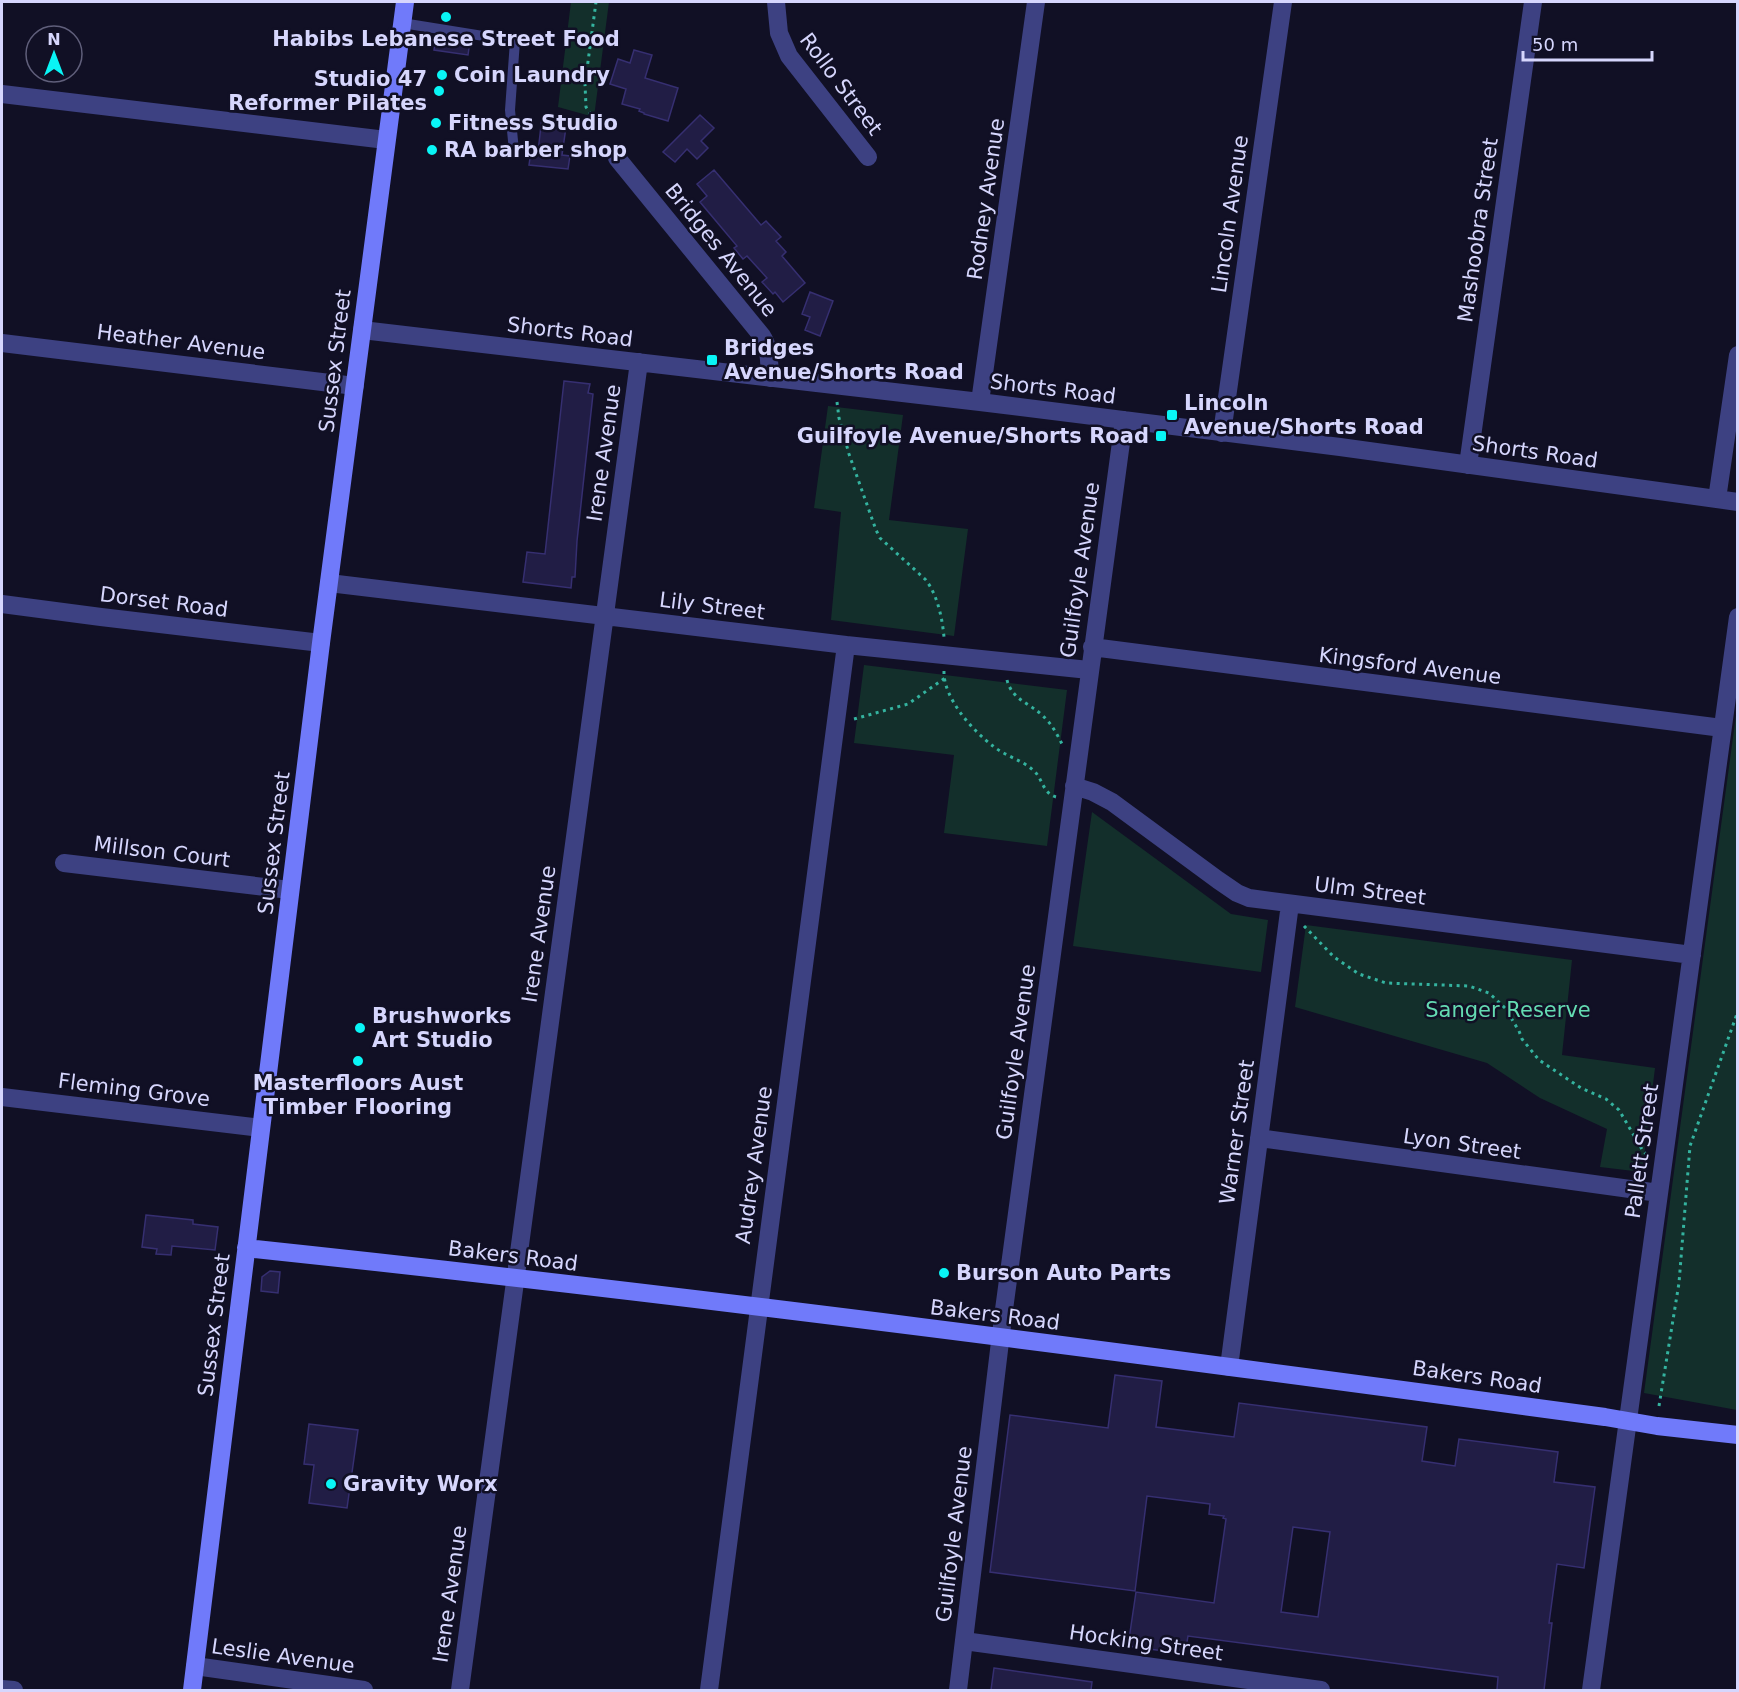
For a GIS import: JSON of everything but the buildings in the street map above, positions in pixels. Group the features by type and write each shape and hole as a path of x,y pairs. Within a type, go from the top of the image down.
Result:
{"street":[{"name":"Sussex Street","path":"192,1690 321,642 405,2"},
{"name":"Rollo Street","path":"776,2 779,33 789,56 868,157"},
{"name":"Rodney Avenue","path":"980,402 1036,2"},
{"name":"Lincoln Avenue","path":"1222,433 1283,2"},
{"name":"Mashoobra Street","path":"1468,465 1533,2"},
{"path":"2,94 386,140"},
{"name":"Bridges Avenue","path":"617,158 762,336 768,350 770,378"},
{"name":"Shorts Road","path":"362,330 1124,420 1737,502"},
{"name":"Heather Avenue","path":"2,343 355,386"},
{"path":"1717,499 1737,355"},
{"name":"Irene Avenue","path":"460,1690 639,362"},
{"name":"Guilfoyle Avenue","path":"958,1690 1000,1338 1124,420"},
{"name":"Lily Street","path":"329,583 846,645 1089,670"},
{"name":"Dorset Road","path":"2,604 321,642"},
{"name":"Pallett Street","path":"1591,1690 1737,617"},
{"name":"Audrey Avenue","path":"708,1690 846,645"},
{"name":"Kingsford Avenue","path":"1092,647 1722,728"},
{"name":"Ulm Street","path":"1073,793 1094,792 1112,802 1237,893 1289,912 1692,955"},
{"name":"Millson Court","path":"64,863 290,890"},
{"name":"Warner Street","path":"1229,1367 1289,912"},
{"name":"Fleming Grove","path":"2,1097 261,1128"},
{"name":"Lyon Street","path":"1258,1138 1659,1193"},
{"name":"Bakers Road","path":"246,1248 759,1307 1737,1435"},
{"name":"Hocking Street","path":"964,1641 1321,1690"},
{"name":"Leslie Avenue","path":"195,1666 364,1690"},
{"path":"2,1689 14,1690"}],"lane":[{"path":"402,23 515,41 510,110 514,152"}],"path":[{"path":"595,121 586,107 585,84 596,2"},
{"path":"839,386 837,404 839,418 849,454 880,538 926,580 939,604 946,655 946,686 959,711 994,747 1035,770 1052,796 1073,793"},
{"path":"836,722 908,704 945,678"},
{"path":"1007,680 1014,695 1045,717 1063,745"},
{"path":"1289,912 1334,957 1359,974 1386,983 1469,986 1488,993 1505,1008 1520,1031 1522,1039 1539,1060 1581,1088 1606,1099 1619,1110 1643,1151 1663,1169"},
{"path":"1659,1406 1679,1283 1690,1146 1737,1011"}],"green space":[{"path":"571,2 609,2 594,117 558,107"},
{"path":"828,406 903,415 889,520 968,529 954,636 831,620 841,512 814,508"},
{"path":"864,665 1067,690 1047,846 944,833 954,755 854,743"},
{"path":"1737,708 1737,1410 1644,1393"},
{"path":"1092,812 1231,914 1268,920 1261,972 1073,946"},
{"name":"Sanger Reserve","path":"1306,925 1572,960 1562,1055 1655,1068 1642,1172 1600,1167 1607,1129 1540,1098 1487,1063 1295,1007"}],"place":[{"name":"Habibs Lebanese Street Food","path":"446,17"},
{"name":"Coin Laundry","path":"442,75"},
{"name":"Studio 47 Reformer Pilates","path":"439,91"},
{"name":"Fitness Studio","path":"436,123"},
{"name":"RA barber shop","path":"432,150"},
{"name":"Bridges Avenue/Shorts Road","path":"712,360"},
{"name":"Lincoln Avenue/Shorts Road","path":"1172,415"},
{"name":"Guilfoyle Avenue/Shorts Road","path":"1161,436"},
{"name":"Brushworks Art Studio","path":"360,1028"},
{"name":"Masterfloors Aust Timber Flooring","path":"358,1061"},
{"name":"Burson Auto Parts","path":"944,1273"},
{"name":"Gravity Worx","path":"331,1484"}]}
